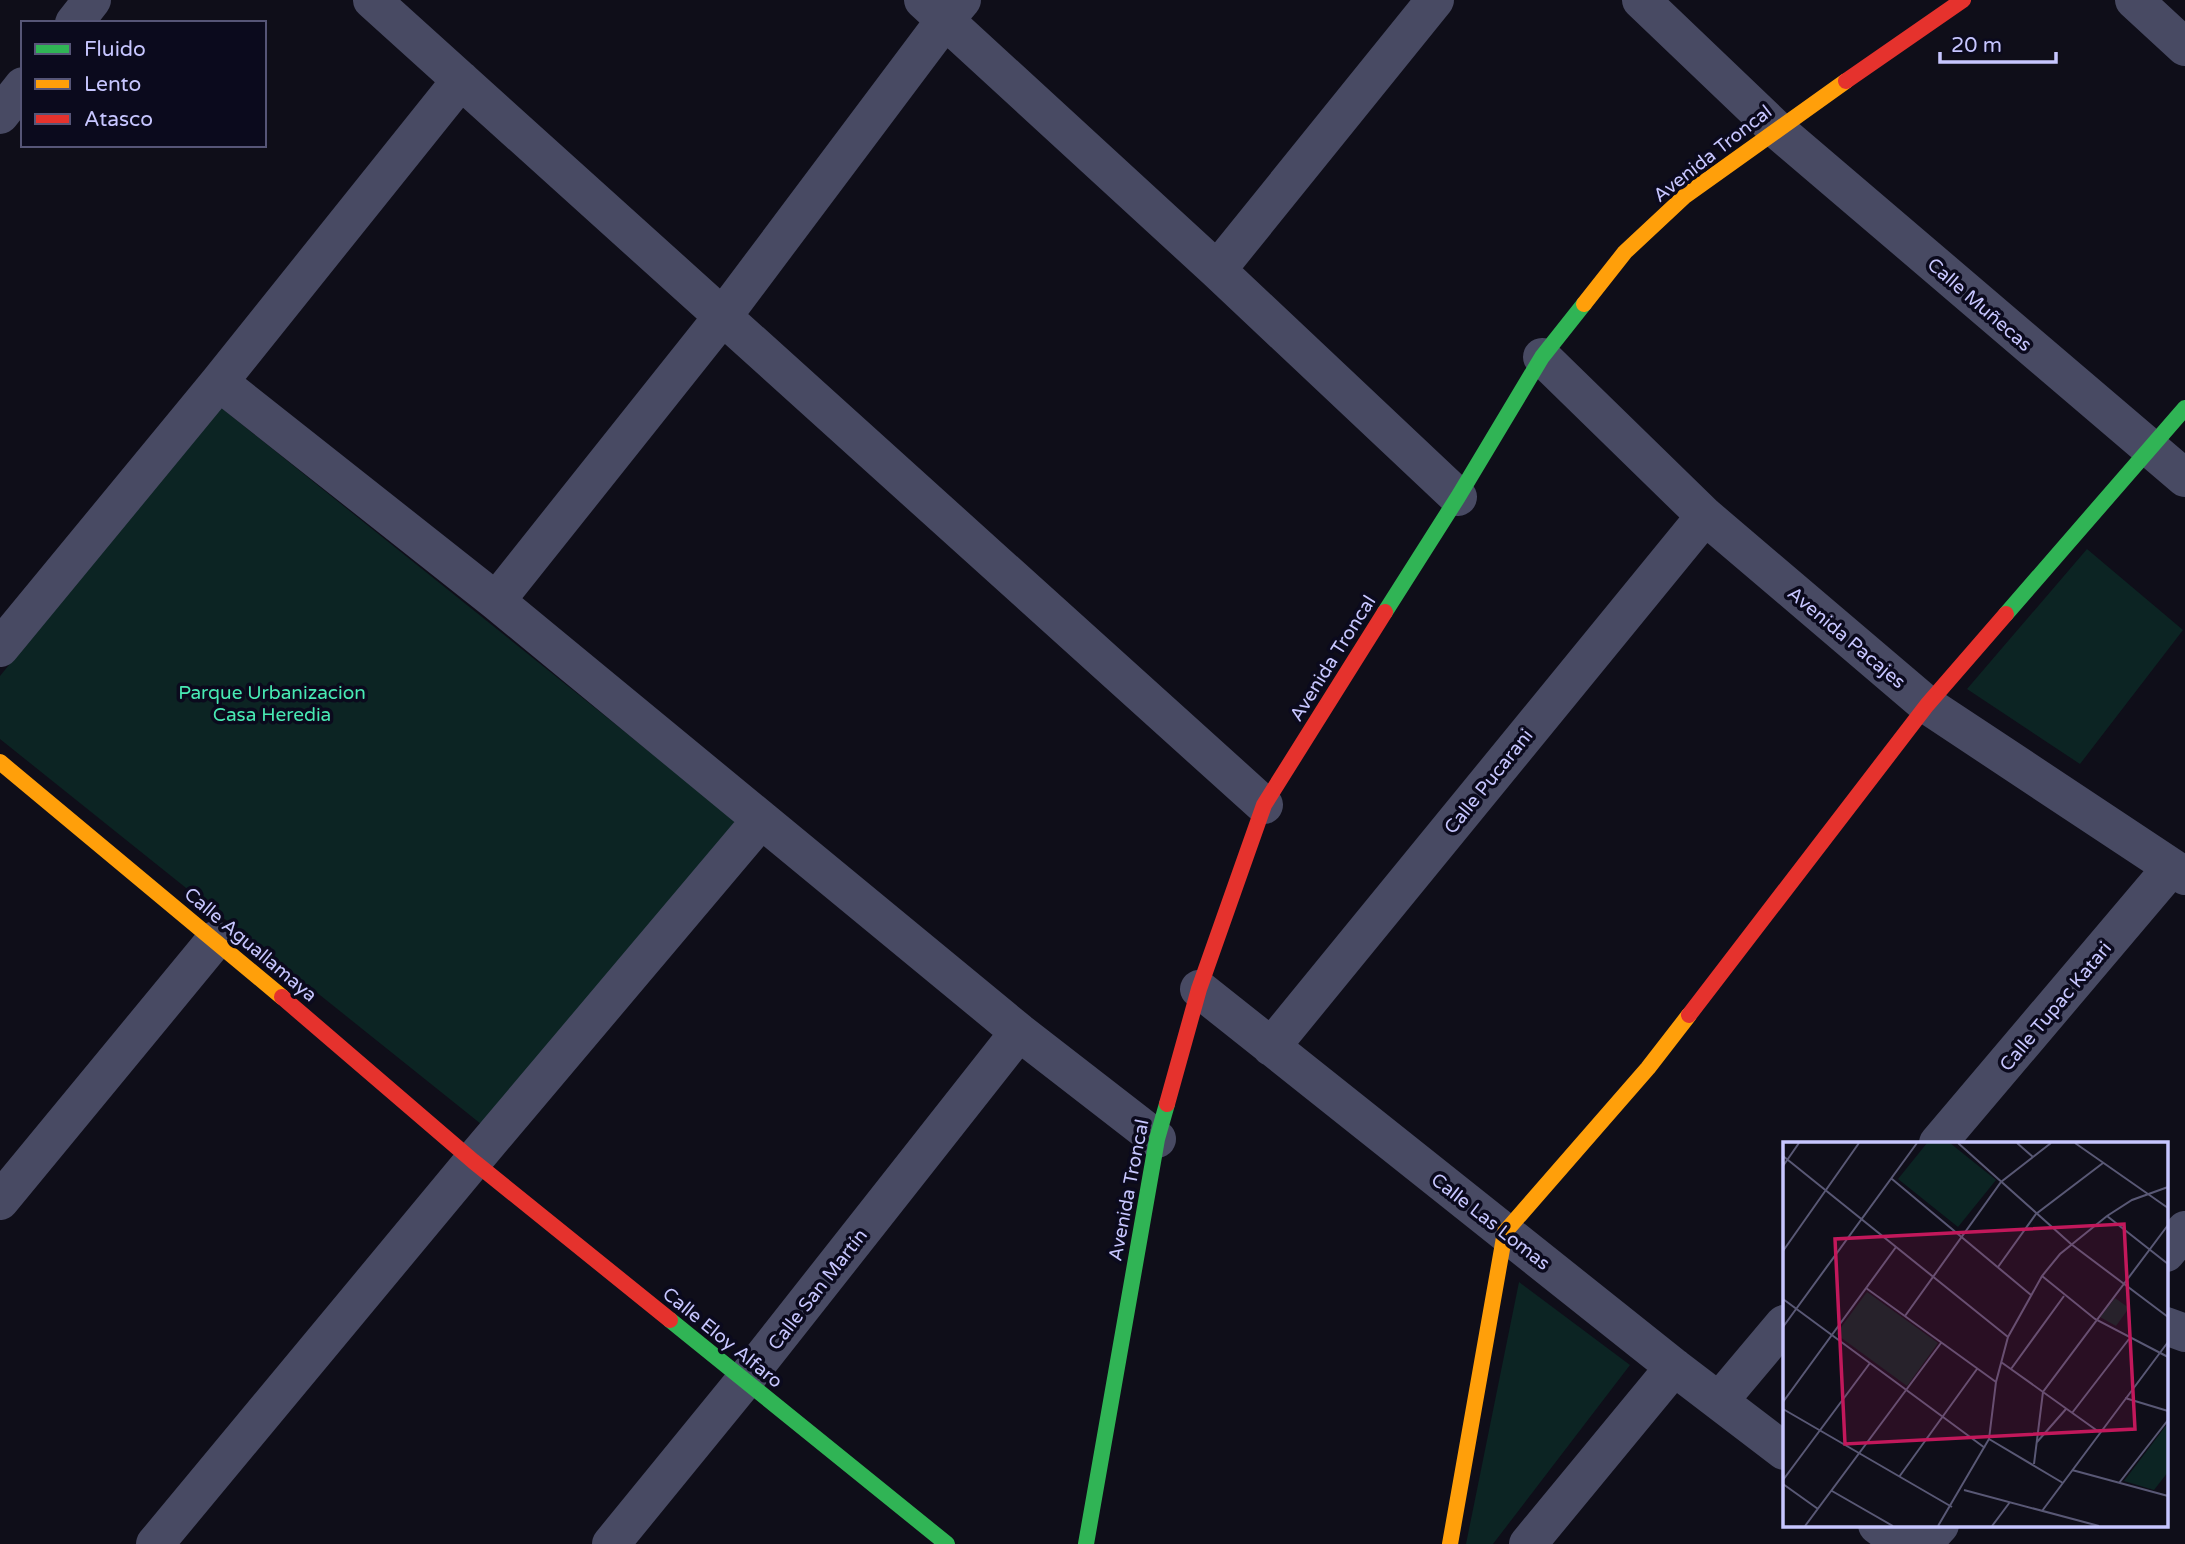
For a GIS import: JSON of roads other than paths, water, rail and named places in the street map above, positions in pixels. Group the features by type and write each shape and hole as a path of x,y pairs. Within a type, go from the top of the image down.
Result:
{"street":[{"path":"76,21 92,0"},
{"path":"372,0 1264,805"},
{"path":"1217,270 1435,0"},
{"name":"Calle Muñecas","path":"1641,0 1776,129 2185,478"},
{"name":"Avenida Troncal","path":"1086,1544 1157,1139 1199,989 1264,805 1458,497 1542,357 1625,252 1685,196 1776,129 1963,0"},
{"path":"2134,0 2185,47"},
{"path":"496,601 723,316 943,7 1458,497"},
{"path":"0,649 461,80"},
{"path":"0,115 21,89"},
{"name":"Avenida Pacajes","path":"1542,357 1705,516 1927,705 2178,872"},
{"path":"219,382 496,601 1019,1032 1157,1139"},
{"path":"1450,1544 1505,1232 1648,1068 1927,705 2185,408"},
{"name":"Calle Pucarani","path":"1271,1046 1705,516"},
{"name":"Calle Aguallamaya","path":"0,762 215,940 473,1161"},
{"path":"155,1544 760,821"},
{"name":"Calle Tupac Katari","path":"1939,1142 2178,872"},
{"path":"0,1201 215,940"},
{"name":"Calle Las Lomas","path":"1199,989 1674,1367 1783,1450"},
{"name":"Calle San Martín","path":"611,1544 744,1381 1019,1032"},
{"name":"Calle Eloy Alfaro","path":"473,1161 947,1544"},
{"path":"2168,1251 2185,1230"},
{"path":"1720,1400 1783,1325"},
{"path":"2168,1327 2185,1333"},
{"path":"1528,1544 1674,1367"},
{"path":"1878,1526 1902,1544"},
{"path":"1923,1544 1939,1526"}],"park label":[{"name":"Parque Urbanizacion Casa Heredia","path":"272,703"}]}
